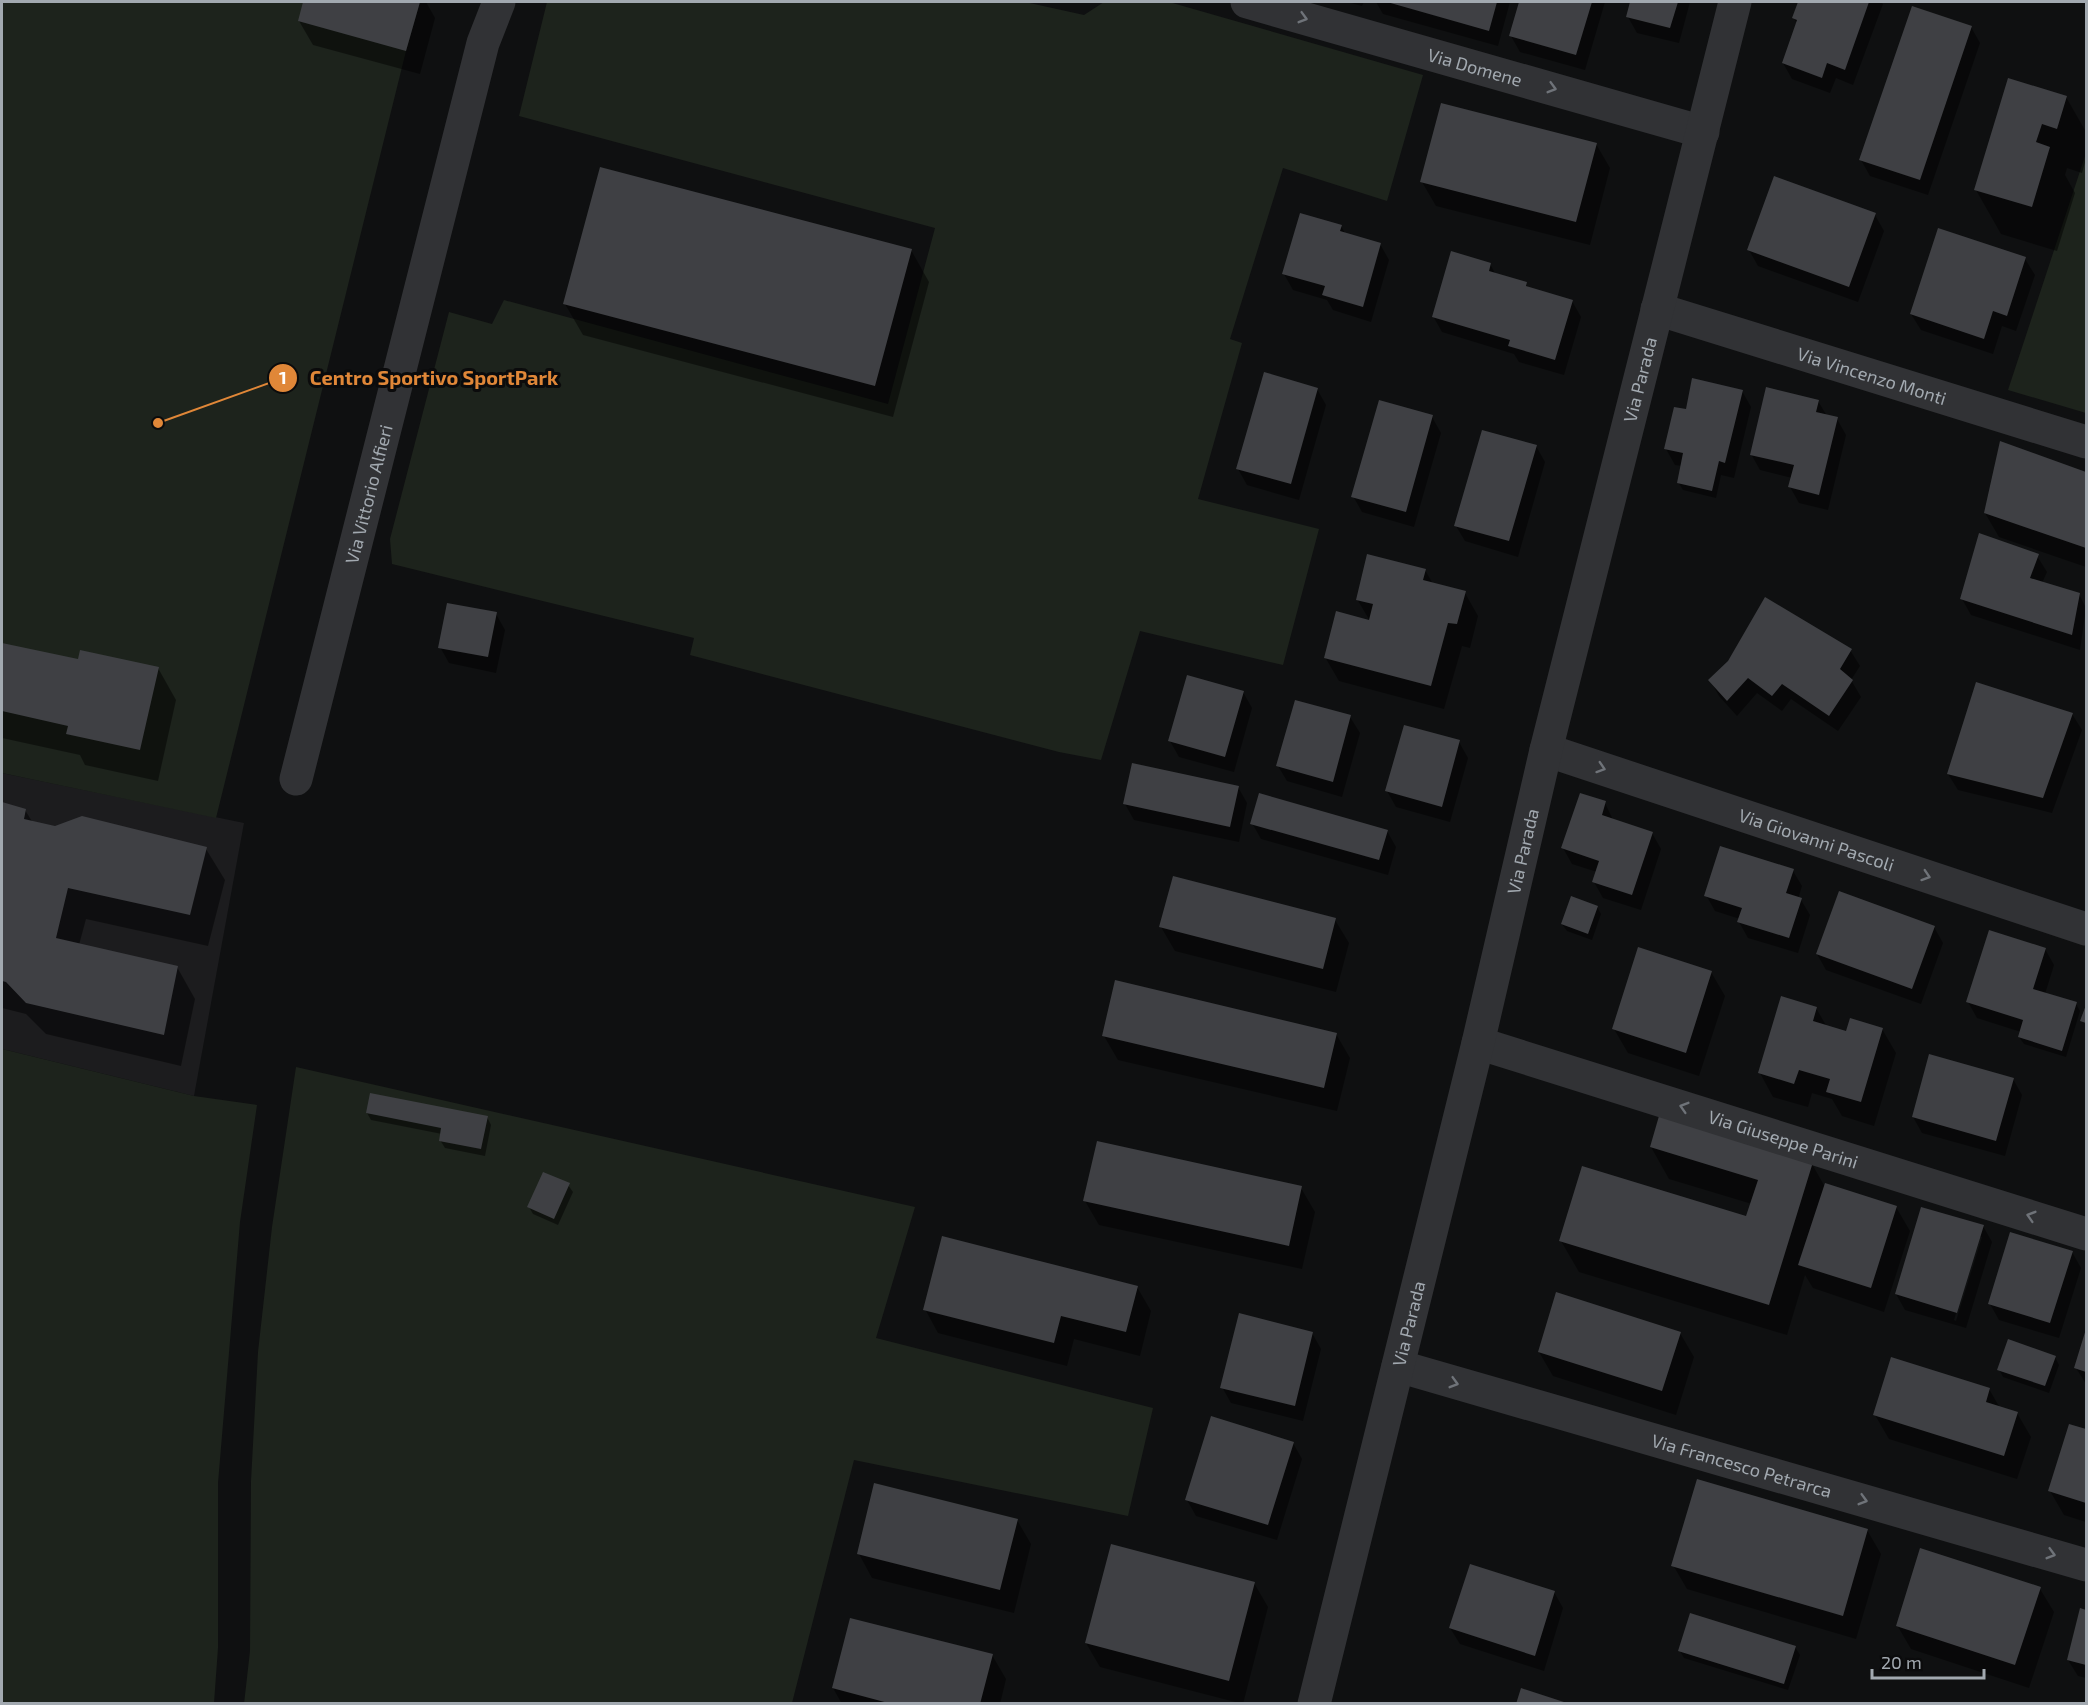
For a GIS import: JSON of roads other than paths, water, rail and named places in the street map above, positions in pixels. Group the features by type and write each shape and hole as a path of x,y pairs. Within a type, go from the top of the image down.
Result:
{"street":[{"name":"Via Vittorio Alfieri","path":"296,779 483,43 499,2"},
{"name":"Via Domene","path":"1247,2 1703,132"},
{"name":"Via Parada","path":"1314,1704 1478,1042 1546,750 1736,2"},
{"name":"Via Vincenzo Monti","path":"1657,309 2086,442"},
{"name":"Via Giovanni Pascoli","path":"1546,750 2086,929"},
{"name":"Via Giuseppe Parini","path":"1478,1042 2086,1233"},
{"name":"Via Francesco Petrarca","path":"1398,1366 2086,1565"}],"place":[{"name":"Centro Sportivo SportPark","path":"158,423"}]}
